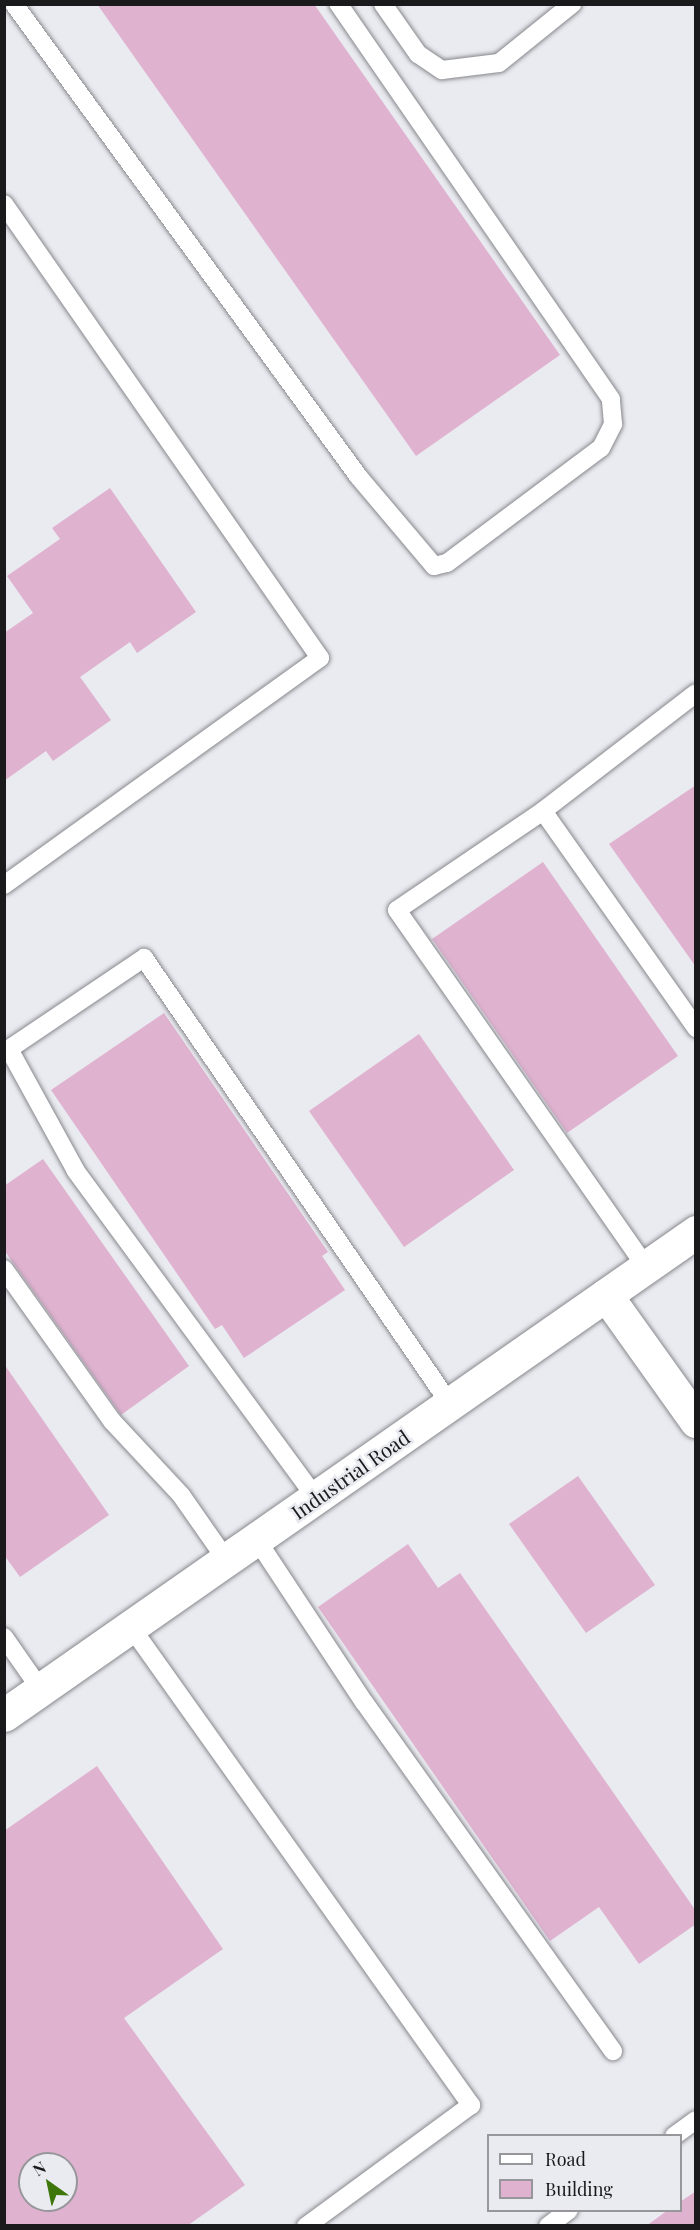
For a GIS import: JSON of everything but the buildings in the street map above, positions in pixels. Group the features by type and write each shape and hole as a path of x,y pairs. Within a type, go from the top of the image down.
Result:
{"street":[{"name":"Industrial Road","path":"4,1715 696,1232"},
{"path":"606,1295 696,1421"}],"lane":[{"path":"14,4 358,476 434,566 447,563 601,448 613,424 611,399 338,4"},
{"path":"383,4 418,54 442,70 499,63 572,4"},
{"path":"4,204 320,658 4,885"},
{"path":"646,1267 398,910 543,811 696,693"},
{"path":"543,811 696,1028"},
{"path":"316,1498 76,1171 9,1049 144,958 450,1404"},
{"path":"4,1269 112,1420 181,1495 227,1561"},
{"path":"257,1540 364,1702 613,2051"},
{"path":"131,1627 471,2105 306,2226"},
{"path":"4,1637 41,1690"},
{"path":"677,2134 696,2120"},
{"path":"548,2226 568,2212"}]}
